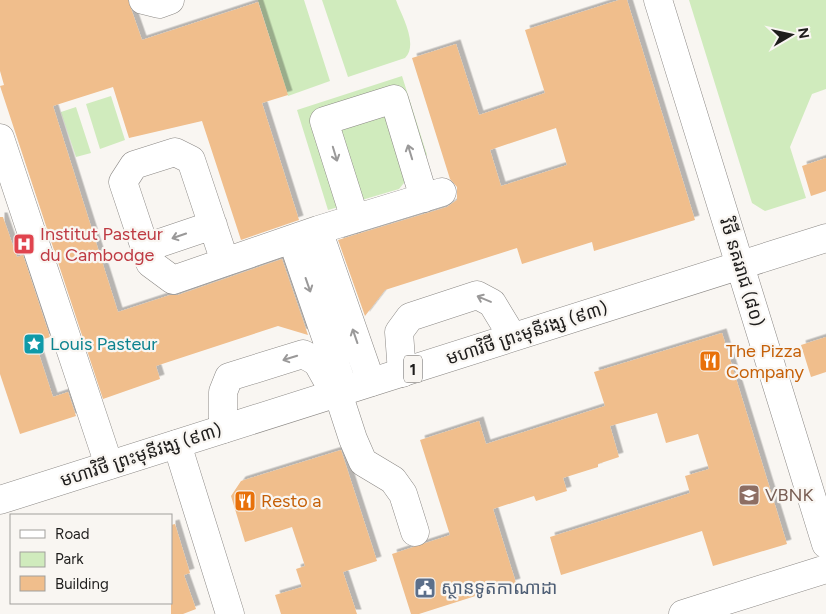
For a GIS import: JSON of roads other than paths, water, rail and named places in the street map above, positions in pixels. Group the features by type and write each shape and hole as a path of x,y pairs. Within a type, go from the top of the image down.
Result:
{"main road":[{"path":"143,0 159,4 170,0"},
{"name":"វិថី នគររាជ (៨០)","path":"658,0 826,544"},
{"path":"224,262 191,160 175,152 134,165 123,182 150,263 173,280 318,230 433,195 394,99 324,121 355,218"},
{"path":"0,138 109,465"},
{"path":"145,248 213,225"},
{"path":"318,230 371,382"},
{"name":"មហាវិថី ព្រះមុនីវង្ស (៩៣)","path":"0,500 402,373 512,336 826,238"},
{"path":"292,239 353,439 363,462 393,480 402,494 415,532"},
{"path":"402,373 399,332 410,317 477,295 492,303 512,336"},
{"path":"223,429 223,392 229,377 238,374 303,354 317,362 339,393"},
{"path":"177,444 230,614"},
{"path":"683,614 826,569"}],"place":[{"name":"Institut Pasteur du Cambodge","path":"24,244"},
{"name":"Louis Pasteur","path":"34,344"},
{"name":"The Pizza Company","path":"710,361"},
{"name":"VBNK","path":"749,495"},
{"name":"Resto a","path":"245,501"},
{"name":"ស្ថានទូតកាណាដា","path":"425,588"}]}
